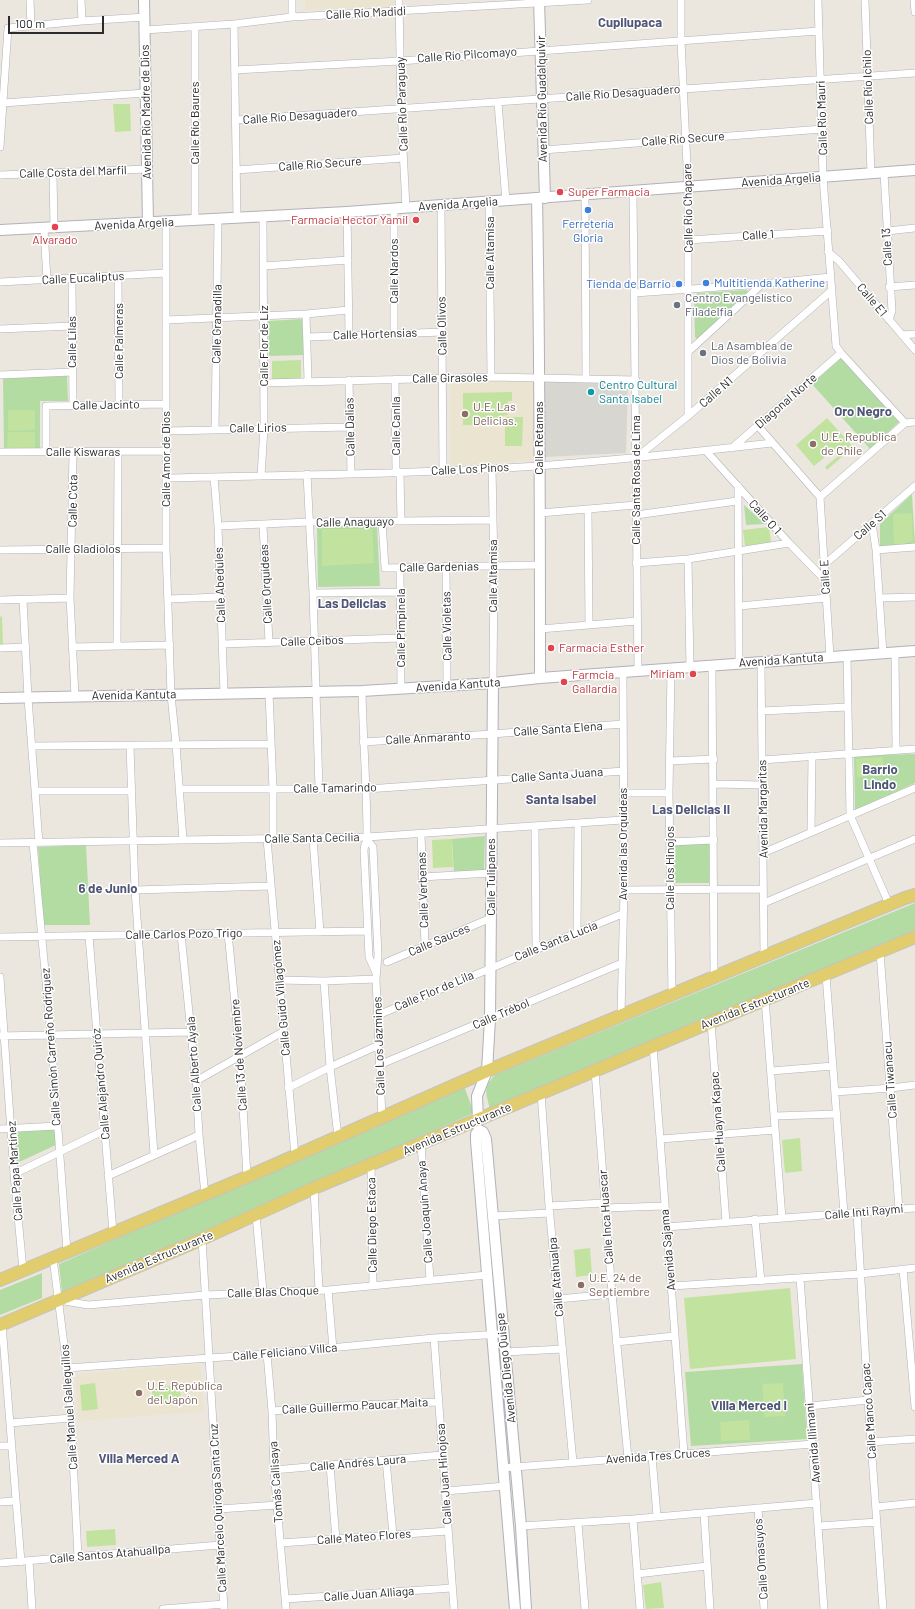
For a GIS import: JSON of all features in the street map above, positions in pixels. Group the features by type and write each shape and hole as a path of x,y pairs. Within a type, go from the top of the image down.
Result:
{"main road":[{"path":"0,1280 247,1177 487,1071 889,904 915,895"},
{"name":"Avenida Estructurante","path":"1,1324 202,1239 314,1188 421,1143 479,1125 541,1093 915,937"}],"street":[{"path":"30,0 31,25"},
{"path":"81,0 82,21"},
{"name":"Avenida Río Madre de Dios","path":"144,0 148,223"},
{"path":"292,0 292,17"},
{"name":"Calle Río Paraguay","path":"399,0 401,109 406,208"},
{"name":"Calle Río Madidi","path":"145,30 234,24 292,17 399,12 539,1 588,0"},
{"name":"Calle Río Chapare","path":"681,0 681,41 688,187 688,416"},
{"name":"Calle Río Mauri","path":"818,0 823,129 823,177 836,346 841,353"},
{"name":"Calle Río Ichilo","path":"865,0 871,174"},
{"path":"914,0 915,12"},
{"name":"Avenida Río Guadalquivir","path":"539,1 542,50 543,150 541,198"},
{"path":"0,147 3,104 3,73 8,28 82,21 145,18"},
{"path":"234,24 236,218"},
{"name":"Calle Río Baures","path":"195,27 196,220"},
{"name":"Calle Río Pilcomayo","path":"235,70 400,61 819,31"},
{"name":"Calle Río Desaguadero","path":"236,120 498,103 542,98 821,81 915,73"},
{"path":"3,104 145,93"},
{"path":"498,103 506,200"},
{"name":"Calle Río Secure","path":"543,150 823,129"},
{"name":"Calle Río Secure","path":"236,170 404,158"},
{"name":"Calle Costa del Marfil","path":"0,175 147,169"},
{"name":"Avenida Argelia","path":"0,230 49,229 394,209 915,170"},
{"path":"47,280 53,173"},
{"name":"Calle 13","path":"884,173 889,286 892,311 889,320"},
{"name":"Calle Santa Rosa de Lima","path":"633,191 638,672"},
{"path":"585,194 586,378"},
{"name":"Calle Retamas","path":"540,678 541,565 539,466 541,198"},
{"name":"Calle Altamisa","path":"489,202 492,377"},
{"name":"Calle Olivos","path":"441,205 443,471"},
{"name":"Calle Nardos","path":"394,209 394,333"},
{"path":"347,212 349,334"},
{"name":"Calle Flor de Liz","path":"261,476 264,428 263,217"},
{"name":"Calle Granadilla","path":"215,429 218,219"},
{"name":"Calle Amor de Dios","path":"166,222 166,548 171,695 183,840"},
{"path":"887,231 915,228"},
{"name":"Calle 1","path":"688,240 828,231"},
{"name":"Calle E1","path":"828,252 839,261 915,350"},
{"path":"264,266 348,260"},
{"name":"Calle Eucaliptus","path":"0,282 118,277 166,273"},
{"name":"Calle Palmeras","path":"118,277 119,404"},
{"path":"635,293 762,284 830,277"},
{"name":"Calle Lilas","path":"72,279 73,405"},
{"path":"688,352 762,284"},
{"path":"889,286 915,284"},
{"name":"Calle N1","path":"635,458 688,416 831,291"},
{"path":"166,320 306,314 349,310"},
{"path":"306,314 308,337 308,381"},
{"path":"0,329 72,326"},
{"name":"Calle Hortensias","path":"308,337 349,334 442,332"},
{"path":"902,335 915,334"},
{"path":"841,353 905,423"},
{"name":"Diagonal Norte","path":"732,448 841,353"},
{"path":"0,376 72,372"},
{"name":"Calle Girasoles","path":"264,383 492,377 636,380"},
{"name":"Calle Canlla","path":"395,379 401,521"},
{"name":"Calle Dalias","path":"349,380 351,474"},
{"name":"Calle Jacinto","path":"46,452 46,406 166,404"},
{"path":"758,426 820,497 905,423 915,422"},
{"name":"Calle Lirios","path":"167,430 349,427"},
{"name":"Calle Los Pinos","path":"166,478 398,473 539,466 707,452 772,443"},
{"name":"Calle Kiswaras","path":"0,452 167,452"},
{"name":"Calle C'ota","path":"73,452 70,598 75,696"},
{"name":"Calle O 1","path":"707,452 825,580"},
{"path":"117,646 119,549 118,453"},
{"name":"Calle Altamisa","path":"492,468 494,566 493,683"},
{"path":"307,474 315,641 319,788"},
{"name":"Calle Abedules","path":"214,477 218,526 224,693"},
{"path":"738,486 739,663"},
{"name":"Calle S1","path":"825,564 915,486"},
{"name":"Calle E","path":"820,497 830,657"},
{"path":"636,515 737,501"},
{"path":"540,513 636,506"},
{"path":"588,509 589,625"},
{"name":"Calle Anaguayo","path":"218,526 309,522 493,520"},
{"name":"Calle Gardenias","path":"382,521 385,568 541,565"},
{"path":"872,523 876,550 883,653"},
{"name":"Calle Orquídeas","path":"263,525 269,642"},
{"path":"636,563 688,559 789,542"},
{"path":"876,550 915,547"},
{"name":"Calle Gladiolos","path":"0,550 166,548"},
{"path":"688,559 690,668"},
{"name":"Calle Violetas","path":"446,566 447,685"},
{"name":"Calle Pimpinela","path":"400,568 401,688"},
{"path":"313,593 400,592"},
{"path":"168,599 220,597"},
{"path":"879,598 915,597"},
{"path":"0,600 70,598"},
{"path":"739,606 826,598"},
{"name":"Calle Simón Carreño Rodríguez","path":"23,600 28,698 36,791 36,843 42,936 67,1251"},
{"path":"540,629 637,621"},
{"name":"Calle Ceibos","path":"223,644 400,638"},
{"path":"72,647 170,645"},
{"path":"0,648 26,647"},
{"name":"Avenida Kantuta","path":"0,698 362,691 493,683 540,678 671,670 739,663 915,651"},
{"path":"895,653 896,750"},
{"path":"847,656 850,815 889,904"},
{"name":"Avenida Margaritas","path":"761,662 764,957"},
{"path":"712,666 714,759 714,840 712,889 714,977"},
{"name":"Calle los Hinojos","path":"671,670 669,793 672,994"},
{"name":"Avenida las Orquídeas","path":"621,1015 622,914 624,890 623,673"},
{"name":"Calle Tulipanes","path":"487,1071 490,1019 490,872 493,683"},
{"name":"Calle Los Jazmines","path":"362,691 363,742 367,789 367,839 364,847 367,931 369,957 376,977"},
{"name":"Calle Guido Villagómez","path":"269,693 273,789 270,839 271,886 294,1156"},
{"path":"761,711 848,707"},
{"name":"Calle Santa Elena","path":"492,734 624,724"},
{"name":"Calle Anmaranto","path":"363,742 492,734"},
{"path":"32,746 271,744"},
{"path":"130,746 138,935 154,1154"},
{"path":"762,760 915,749"},
{"path":"811,832 812,756"},
{"path":"670,761 714,759"},
{"name":"Calle Santa Juana","path":"491,780 624,771"},
{"name":"Calle Tamarindo","path":"179,790 319,788 367,789 491,780"},
{"path":"714,784 762,785"},
{"path":"763,853 915,788"},
{"path":"36,791 132,791"},
{"path":"623,792 669,793"},
{"name":"Calle Santa Cecilia","path":"0,843 367,839 623,820"},
{"path":"576,933 578,823"},
{"path":"535,826 536,950"},
{"name":"Calle Verbenas","path":"421,834 425,946"},
{"path":"313,839 320,932"},
{"name":"Calle Los Jazmines","path":"367,839 373,847 378,955 376,977 382,1118"},
{"path":"764,903 915,839"},
{"path":"670,842 714,840"},
{"path":"422,877 490,872"},
{"path":"136,890 271,886"},
{"path":"624,890 763,889"},
{"name":"Calle Santa Lucía","path":"490,968 622,914"},
{"name":"Calle Sauces","path":"387,962 491,918"},
{"name":"Calle Carlos Pozo Trigo","path":"0,937 367,931"},
{"name":"Calle 13 de Noviembre","path":"228,933 240,1055 247,1177"},
{"name":"Calle Alberto Ayala","path":"182,934 192,1032 205,1195"},
{"name":"Calle Alejandro Quiróz","path":"89,936 113,1232"},
{"name":"Calle Tiwanacu","path":"880,952 899,1209"},
{"name":"Calle Trébol","path":"379,1065 622,963"},
{"name":"Calle Flor de Lila","path":"378,1015 490,968"},
{"path":"826,975 844,1214"},
{"name":"Calle Papa Martínez","path":"0,977 2,1036 12,1128 14,1174 23,1270"},
{"path":"279,980 324,981 376,977"},
{"path":"324,981 330,1066 338,1137"},
{"path":"765,999 782,1218"},
{"name":"Calle Huayna Kapac","path":"711,1022 718,1135 726,1222"},
{"path":"196,1081 284,1031"},
{"path":"2,1036 192,1032"},
{"path":"288,1088 330,1066 379,1045"},
{"name":"Avenida Sajama","path":"653,1046 684,1454"},
{"path":"771,1071 833,1066"},
{"name":"Avenida Diego Quispe","path":"487,1071 477,1096 479,1125 476,1134 476,1141 487,1275 497,1334 505,1352 521,1526 526,1609"},
{"name":"Calle Inca Huascar","path":"595,1071 616,1342 628,1458"},
{"path":"835,1092 915,1085"},
{"name":"Calle Atahualpa","path":"541,1093 549,1210 573,1462"},
{"path":"775,1116 837,1114"},
{"name":"Avenida Diego Quispe","path":"479,1125 486,1138 492,1216 502,1468 515,1609"},
{"path":"0,1129 57,1126"},
{"path":"14,1174 105,1130"},
{"path":"661,1139 775,1130"},
{"path":"108,1176 199,1134"},
{"name":"Calle Joaquín Anaya","path":"421,1143 430,1280"},
{"name":"Calle Diego Estaca","path":"371,1164 373,1285"},
{"path":"314,1188 319,1290"},
{"path":"492,1216 605,1205 664,1206"},
{"name":"Calle Inti Raymi","path":"666,1227 755,1219 915,1208"},
{"name":"Calle Manco Capac","path":"857,1213 868,1400 883,1609"},
{"path":"256,1215 263,1292"},
{"path":"755,1219 761,1281"},
{"name":"Calle Marcelo Quiroga Santa Cruz","path":"202,1239 224,1607"},
{"name":"Calle Manuel Galleguillos","path":"53,1258 67,1368 78,1557"},
{"path":"672,1286 860,1274 915,1268"},
{"path":"903,1269 915,1407"},
{"name":"Calle Blas Choque","path":"59,1300 88,1305 206,1295 328,1290 487,1275"},
{"name":"Avenida Illimani","path":"800,1278 824,1609"},
{"path":"328,1290 333,1349"},
{"path":"558,1299 612,1294"},
{"path":"1,1324 21,1562"},
{"name":"Calle Feliciano Villca","path":"67,1368 333,1349 434,1338 497,1334"},
{"path":"616,1342 674,1336"},
{"name":"Calle Juan Hinojosa","path":"434,1338 454,1609"},
{"path":"505,1352 563,1349"},
{"name":"Tomás Callisaya","path":"267,1354 272,1411 274,1470 286,1609"},
{"path":"810,1406 868,1400"},
{"name":"Calle Guillermo Paucar Maita","path":"272,1411 357,1405 439,1402"},
{"path":"10,1424 71,1418"},
{"path":"871,1442 915,1439"},
{"name":"Avenida Tres Cruces","path":"502,1468 813,1444"},
{"path":"0,1446 11,1446"},
{"name":"Calle Andrés Laura","path":"274,1470 442,1455"},
{"path":"652,1456 657,1516"},
{"path":"386,1460 393,1535"},
{"path":"330,1465 336,1540"},
{"path":"446,1490 504,1486"},
{"path":"0,1502 16,1501"},
{"path":"876,1507 915,1503"},
{"path":"219,1509 277,1504"},
{"path":"521,1526 633,1519 817,1504"},
{"name":"Calle Omasuyos","path":"758,1508 764,1609"},
{"path":"704,1513 710,1609"},
{"path":"633,1519 640,1609"},
{"path":"819,1526 877,1522"},
{"path":"578,1523 585,1609"},
{"name":"Calle Mateo Flores","path":"281,1543 448,1531"},
{"name":"Calle Santos Atahuallpa","path":"0,1563 220,1545"},
{"path":"29,1561 32,1609"},
{"path":"637,1574 707,1566"},
{"name":"Calle Juan Alliaga","path":"285,1599 452,1588"},
{"path":"163,1609 224,1607"}],"shaded area":[{"path":"305,0 394,0 394,6 305,10"},
{"path":"533,380 533,460 452,466 450,464 450,384 452,382"},
{"path":"545,381 628,383 626,453 545,457"},
{"name":"U.E. República del Japón","path":"200,1364 204,1408 200,1412 78,1421 75,1378 77,1374"}],"green space":[{"path":"113,104 130,104 131,131 115,132"},
{"path":"747,290 748,295 703,335 697,339 695,337 694,297 698,293"},
{"path":"302,319 304,355 269,356 268,321"},
{"path":"841,358 899,422 870,449 812,384"},
{"path":"301,360 301,379 272,380 272,361"},
{"path":"67,376 68,401 40,401 40,450 4,451 3,378"},
{"path":"512,392 512,401 508,401 508,415 501,416 502,425 463,425 463,393"},
{"path":"8,410 35,410 35,430 8,431"},
{"path":"505,417 523,417 522,446 505,446"},
{"path":"827,418 853,447 827,470 825,467 843,452 838,446 814,466 796,445"},
{"path":"8,432 35,432 35,448 7,448"},
{"path":"912,494 915,544 880,550 880,524"},
{"path":"744,505 765,524 746,525"},
{"path":"912,513 913,541 894,547 893,514"},
{"path":"377,525 380,586 318,587 317,527"},
{"path":"769,527 771,542 745,546 743,530"},
{"path":"322,529 372,529 374,563 322,566"},
{"path":"2,616 3,645 0,645 0,617"},
{"path":"915,754 915,783 855,810 854,756"},
{"path":"883,757 884,775 857,777 856,759"},
{"path":"485,836 484,870 454,874 452,839"},
{"path":"452,839 453,867 433,868 432,840"},
{"path":"674,844 710,844 709,883 673,883"},
{"path":"86,845 90,925 43,925 38,847"},
{"path":"915,903 915,930 490,1109 486,1091 495,1075"},
{"path":"464,1086 474,1113 62,1293 59,1264"},
{"path":"54,1128 58,1144 17,1163 13,1129"},
{"path":"800,1138 802,1171 785,1173 782,1140"},
{"path":"590,1248 592,1275 576,1277 574,1250"},
{"path":"42,1273 42,1298 0,1315 0,1290"},
{"path":"790,1288 796,1359 690,1369 684,1298"},
{"path":"802,1364 807,1439 691,1446 685,1372"},
{"path":"95,1383 98,1409 82,1411 80,1385"},
{"path":"783,1383 785,1416 765,1417 762,1384"},
{"path":"180,1386 181,1403 152,1404 152,1387"},
{"path":"749,1420 750,1440 721,1441 720,1422"},
{"path":"115,1529 116,1545 87,1547 86,1531"},
{"path":"661,1582 664,1608 646,1609 643,1585"}],"place":[{"name":"Super Farmacia","path":"560,192"},
{"name":"Ferretería Gloria","path":"588,210"},
{"name":"Farmacia Hector Yamil","path":"416,220"},
{"name":"Alvarado","path":"55,227"},
{"name":"Multitienda Katherine","path":"706,283"},
{"name":"Tienda de Barrio","path":"679,284"},
{"name":"Centro Evangelístico Filadelfia","path":"677,305"},
{"name":"La Asamblea de Dios de Bolivia","path":"703,353"},
{"name":"Centro Cultural Santa Isabel","path":"591,392"},
{"name":"U.E. Las Delicias.","path":"465,414"},
{"name":"U.E. Republica de Chile","path":"813,444"},
{"name":"Farmacia Esther","path":"551,648"},
{"name":"Miriam","path":"693,674"},
{"name":"Farmcia Gallardia","path":"564,682"},
{"name":"U.E. 24 de Septiembre","path":"581,1285"},
{"name":"U.E. República del Japón","path":"139,1393"}],"district":[{"name":"Cupilupaca","path":"630,23"},
{"name":"Oro Negro","path":"863,412"},
{"name":"Las Delicias","path":"352,604"},
{"name":"Barrio Lindo","path":"880,778"},
{"name":"Santa Isabel","path":"561,800"},
{"name":"Las Delicias II","path":"691,810"},
{"name":"6 de Junio","path":"108,889"},
{"name":"Villa Merced I","path":"749,1406"},
{"name":"Villa Merced A","path":"139,1459"}]}
